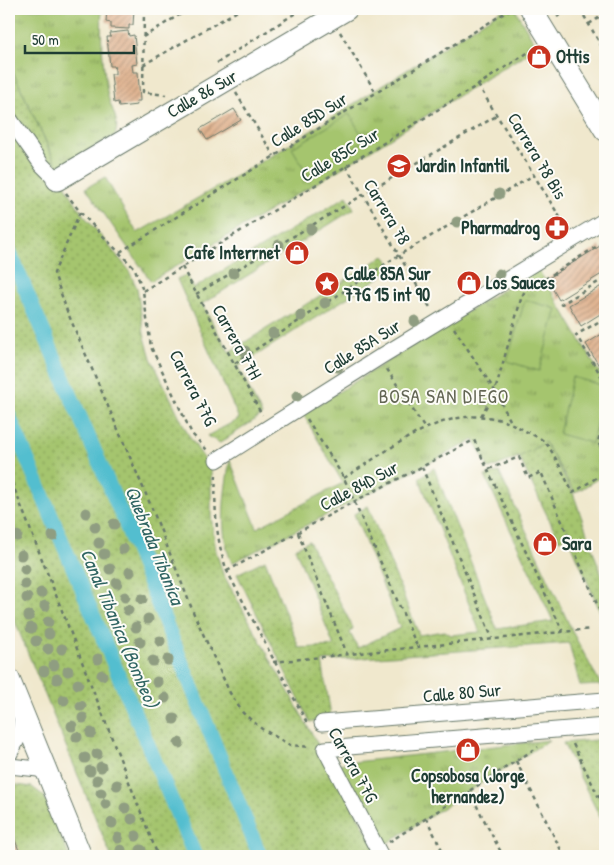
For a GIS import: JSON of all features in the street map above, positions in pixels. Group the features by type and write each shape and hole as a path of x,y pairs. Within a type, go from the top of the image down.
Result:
{"street":[{"path":"531,9 605,130"},
{"name":"Calle 86 Sur","path":"57,180 339,13"},
{"path":"9,118 42,165 57,180"},
{"name":"Calle 85A Sur","path":"217,460 269,429 380,357 605,220"},
{"path":"9,679 81,856"},
{"name":"Calle 80 Sur","path":"322,723 605,700"},
{"path":"9,755 20,734 22,720 20,705"},
{"path":"325,749 605,726"},
{"name":"Carrera 77G","path":"325,749 379,853"},
{"path":"9,766 38,769 48,774"}],"path":[{"path":"144,9 143,92 168,95"},
{"path":"143,38 189,9"},
{"path":"143,65 241,9"},
{"path":"210,68 302,9"},
{"name":"Calle 85D Sur","path":"120,252 511,9"},
{"path":"580,9 605,52"},
{"path":"339,13 376,93"},
{"path":"589,24 605,14"},
{"name":"Calle 85C Sur","path":"143,291 478,86 549,39"},
{"path":"228,79 274,156"},
{"name":"Carrera 78 Bis","path":"478,86 498,115 574,240"},
{"path":"196,294 498,115"},
{"name":"Carrera 78","path":"346,166 399,255 495,391 512,423"},
{"path":"235,363 399,255 534,175"},
{"name":"Carrera 77G","path":"57,180 80,212 135,269 143,291 151,347 192,434 217,460 215,516 219,550 227,571 307,724 325,749"},
{"path":"80,212 54,273 67,311 230,693 244,713 262,729 290,745 325,749"},
{"path":"545,279 602,243 605,249"},
{"path":"481,416 495,391 521,299 540,261"},
{"name":"Carrera 77H","path":"182,267 269,429"},
{"path":"560,305 605,278"},
{"path":"605,318 576,336 605,382"},
{"path":"380,357 425,429"},
{"path":"300,409 344,478 417,646"},
{"path":"605,413 598,442 605,454"},
{"path":"344,478 425,429 444,420 462,416 491,417 512,423 545,442 573,493 605,472"},
{"name":"Calle 84D Sur","path":"227,571 474,440 489,469"},
{"path":"562,632 489,469 519,457 528,478 542,472 605,623"},
{"path":"422,467 492,638"},
{"path":"9,475 158,856"},
{"path":"298,533 346,654"},
{"path":"273,662 591,629"},
{"path":"566,728 605,810"},
{"path":"379,853 426,818 541,746"},
{"path":"516,761 564,856"},
{"path":"469,791 503,856"},
{"path":"599,796 605,796"},
{"path":"426,818 445,856"}],"green space":[{"path":"9,9 102,9 103,60 108,97 117,124 115,135 58,167 9,63"},
{"path":"503,9 515,9 537,47 345,166 151,281 86,188 105,177 137,233 276,153"},
{"path":"9,63 68,190 82,213 128,269 137,288 144,334 151,358 189,436 211,469 211,516 216,551 223,574 380,856 111,856 9,607"},
{"path":"349,114 365,140 308,175 292,148"},
{"path":"347,196 354,209 202,304 229,352 384,256 394,268 238,367 262,415 220,443 207,436 239,419 177,279 186,275 194,288"},
{"path":"536,269 543,277 605,382 605,474 575,493 545,442 519,457 489,469 474,440 232,563 225,539 224,526 224,499 230,460 257,528 343,483 303,414"},
{"path":"525,300 557,309 539,371 507,361"},
{"path":"572,377 605,386 592,443 559,434"},
{"path":"545,442 573,493 605,585 605,623 568,536 559,540 519,457"},
{"path":"434,468 497,629 553,621 485,476 499,472 574,635 601,685 580,686 569,643 322,661 331,716 310,722 237,574 265,560 299,648 334,646 295,548 309,541 353,628 350,633 358,648 400,628 354,514 368,506 419,635 445,631 451,635 480,632 419,478"},
{"path":"605,739 605,827 563,743"},
{"path":"549,740 386,844 337,764"},
{"path":"9,784 32,787 44,796 69,856 21,856 9,824"}],"building":[{"path":"107,9 134,9 133,25 129,25 129,29 111,28 111,23 106,22"},
{"path":"128,31 129,36 134,35 137,64 132,65 133,72 138,72 140,101 136,101 137,105 119,107 118,102 114,103 111,74 115,74 115,70 114,66 110,66 107,37 111,37 110,33"},
{"path":"234,109 241,120 207,140 200,129"},
{"path":"600,246 605,255 605,272 559,300 547,279"},
{"path":"605,284 605,311 581,326 569,305"},
{"path":"605,332 605,376 586,344"},
{"path":"15,840 21,856 9,856 9,843"}],"waterway":[{"name":"Quebrada Tibaníca","path":"9,251 124,520 260,856"},
{"name":"Canal Tibanica (Bombeo)","path":"9,416 195,856"}],"place":[{"name":"Ottis","path":"539,57"},
{"name":"Jardin Infantil","path":"399,166"},
{"name":"Pharmadrog","path":"557,228"},
{"name":"Cafe Interrnet","path":"297,253"},
{"name":"Los Sauces","path":"469,283"},
{"name":"Calle 85A Sur 77G 15 int 90","path":"327,284"},
{"name":"Sara","path":"545,544"},
{"name":"Copsobosa (Jorge hernandez)","path":"468,750"}],"district":[{"name":"BOSA SAN DIEGO","path":"444,396"}]}
